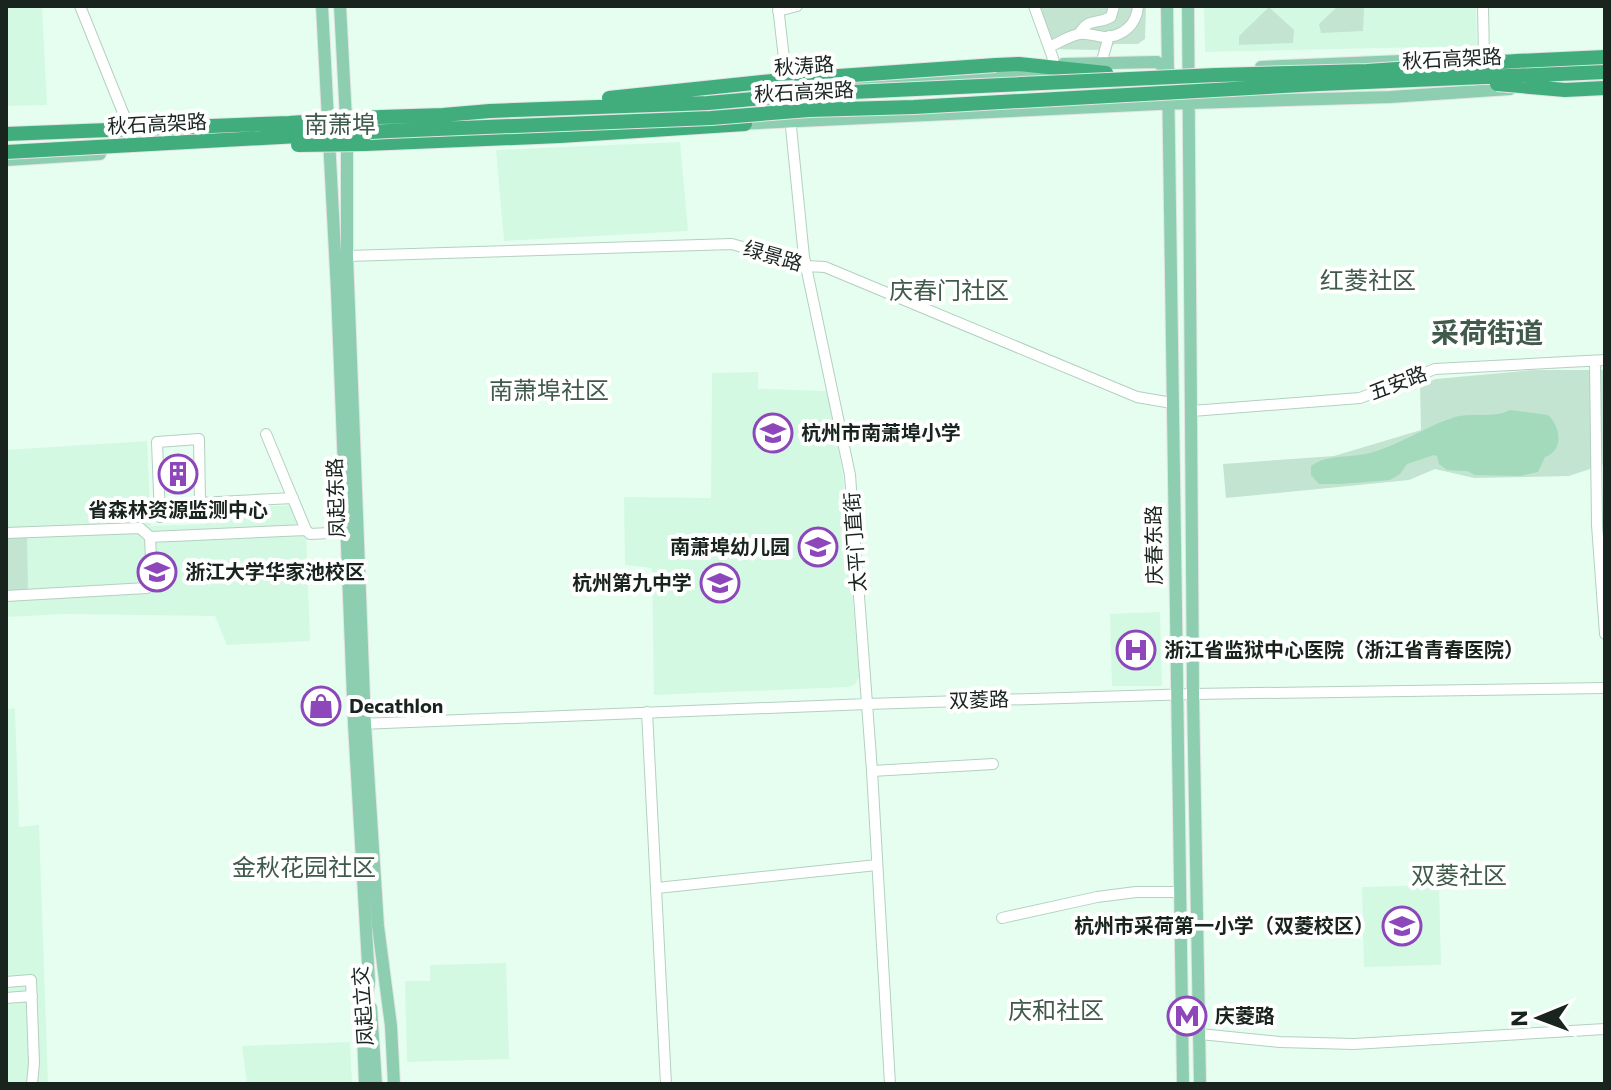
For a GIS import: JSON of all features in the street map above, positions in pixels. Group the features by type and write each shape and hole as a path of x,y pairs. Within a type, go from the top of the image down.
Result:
{"highway":[{"name":"秋石高架路","path":"6,134 708,103 809,94 1050,82 1367,71 1605,54"},
{"path":"490,111 782,80 996,65 1019,64 1106,73"},
{"name":"秋石高架路","path":"6,152 389,131 711,118 1229,88 1605,72"},
{"path":"1441,79 1565,90 1605,85"},
{"path":"190,142 320,145 745,124"}],"main road":[{"name":"凤起东路","path":"322,6 347,532 360,724 378,926 391,1026 391,1084"},
{"name":"凤起东路","path":"340,6 347,138 347,256 369,981 363,1034 365,1084"},
{"name":"庆春东路","path":"1167,6 1183,1084"},
{"name":"庆春东路","path":"1188,6 1193,694 1200,1084"},
{"name":"秋涛路","path":"6,128 328,116 1007,74 1169,71 1605,54"},
{"path":"786,73 1157,62 1169,71"},
{"path":"6,160 347,138 1390,97 1605,85"},
{"name":"凤起立交","path":"376,1084 378,926"},
{"name":"凤起立交","path":"369,981 391,1084"}],"street":[{"path":"80,6 128,125"},
{"path":"778,8 797,6"},
{"path":"1034,6 1055,64"},
{"path":"1079,34 1084,25 1111,17 1114,6"},
{"path":"1049,47 1079,34 1118,35 1134,22 1138,6"},
{"path":"1483,6 1484,58"},
{"name":"太平门直街","path":"778,8 806,266 850,475 872,771 890,1084"},
{"path":"1103,57 1109,36"},
{"name":"绿景路","path":"347,256 732,244 806,266 825,267 1137,397 1172,403"},
{"path":"1600,360 1597,525 1605,634"},
{"name":"五安路","path":"1192,411 1360,398 1435,369 1600,360"},
{"path":"266,434 306,530 310,534 347,532"},
{"path":"160,517 157,442 199,439 200,503 293,498"},
{"path":"6,533 140,528 150,537 306,530"},
{"path":"6,596 147,588 152,582 150,537"},
{"name":"双菱路","path":"360,724 1176,694 1605,688"},
{"path":"647,712 666,1084"},
{"path":"872,771 993,764"},
{"path":"657,888 877,865"},
{"path":"1002,918 1097,897 1136,892 1179,892"},
{"path":"6,982 31,980 32,1084"},
{"path":"6,998 32,996"},
{"path":"1200,1034 1280,1042 1354,1044 1605,1029"}],"shaded area":[{"path":"6,6 75,8 42,8 47,105 6,106"},
{"path":"1032,6 1146,6 1145,39 1138,44 1115,44 1101,50 1044,49"},
{"path":"1204,6 1476,6 1477,46 1205,52"},
{"path":"1338,6 1364,6 1363,31 1321,33 1319,24"},
{"path":"1269,7 1294,30 1293,43 1239,45 1239,36"},
{"path":"680,142 688,231 504,241 496,150"},
{"path":"1533,370 1605,370 1605,464 1569,476 1474,478 1435,469 1409,480 1226,498 1223,464 1334,456 1421,430 1420,385 1436,379"},
{"name":"杭州第九中学","path":"758,372 758,389 827,391 843,475 859,677 849,687 654,695 652,568 625,565 624,497 711,498 712,373"},
{"path":"1510,410 1548,415 1556,426 1558,444 1545,457 1538,472 1520,476 1475,475 1467,471 1447,470 1434,455 1407,464 1400,474 1390,480 1319,484 1311,475 1311,466 1317,462 1381,450 1455,417"},
{"name":"浙江大学华家池校区","path":"147,441 151,526 206,524 206,508 302,505 306,530 310,641 227,645 215,616 65,614 6,617 6,450"},
{"path":"27,532 28,595 6,596 6,533"},
{"name":"浙江省监狱中心医院（浙江省青春医院）","path":"1160,612 1162,686 1112,686 1110,614"},
{"path":"15,708 19,827 39,825 48,1084 6,1084 6,709"},
{"name":"杭州市采荷第一小学（双菱校区）","path":"1439,885 1441,965 1364,967 1362,887"},
{"path":"506,963 509,1059 407,1062 405,981 430,981 430,965"},
{"path":"350,1042 352,1084 247,1084 242,1046"}],"place":[{"name":"杭州市南萧埠小学","path":"773,433"},
{"name":"省森林资源监测中心","path":"178,474"},
{"name":"南萧埠幼儿园","path":"818,547"},
{"name":"浙江大学华家池校区","path":"157,572"},
{"name":"杭州第九中学","path":"720,583"},
{"name":"浙江省监狱中心医院（浙江省青春医院）","path":"1136,650"},
{"name":"Decathlon","path":"321,706"},
{"name":"杭州市采荷第一小学（双菱校区）","path":"1402,926"},
{"name":"庆菱路","path":"1187,1016"}],"district":[{"name":"南萧埠","path":"340,125"},
{"name":"红菱社区","path":"1368,281"},
{"name":"庆春门社区","path":"949,291"},
{"name":"采荷街道","path":"1487,333"},
{"name":"南萧埠社区","path":"549,391"},
{"name":"金秋花园社区","path":"304,868"},
{"name":"双菱社区","path":"1459,876"},
{"name":"庆和社区","path":"1056,1011"}]}
